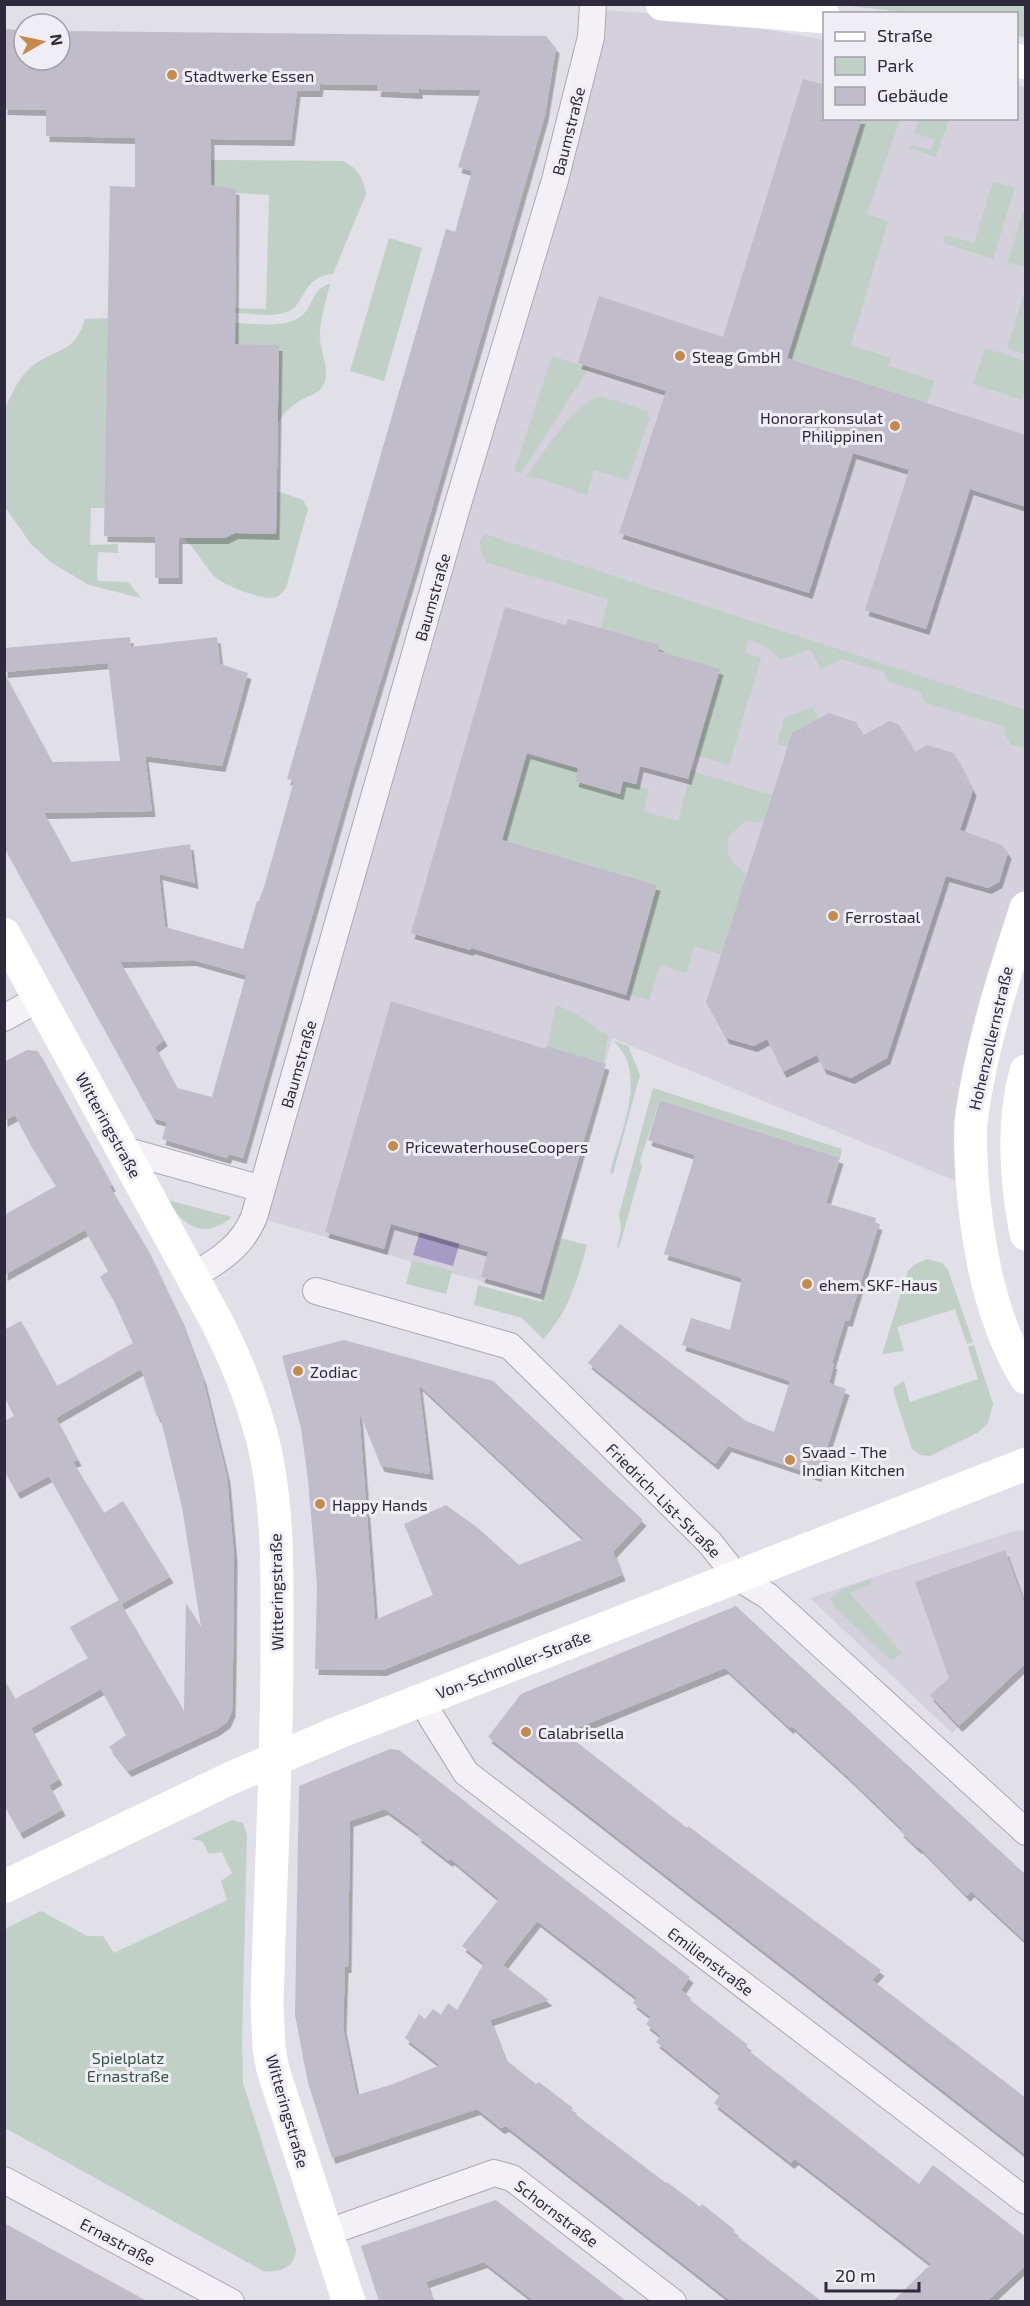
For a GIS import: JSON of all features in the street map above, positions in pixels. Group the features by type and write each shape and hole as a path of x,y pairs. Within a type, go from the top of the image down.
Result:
{"street":[{"name":"Baumstraße","path":"192,1277 220,1260 243,1238 254,1217 460,496 555,180 591,37 593,4"},
{"path":"662,4 823,17"},
{"name":"Hohenzollernstraße","path":"1026,908 1004,972 979,1071 971,1117 975,1213 988,1280 1017,1365 1026,1378"},
{"name":"Witteringstraße","path":"4,934 217,1322 245,1382 256,1415 266,1457 274,1521 277,1580 267,2004 269,2048 281,2096 349,2301"},
{"path":"4,1018 40,998"},
{"path":"1026,1071 1022,1086 1017,1150 1021,1211 1026,1234"},
{"path":"124,1150 262,1189"},
{"name":"Friedrich-List-Straße","path":"316,1291 510,1347 710,1543 737,1577 768,1596 1026,1832"},
{"name":"Von-Schmoller-Straße","path":"6,1883 231,1778 420,1699 1026,1464"},
{"name":"Emilienstraße","path":"420,1699 466,1773 1026,2201"},
{"name":"Schornstraße","path":"326,2233 494,2173 512,2178 673,2301"},
{"name":"Ernastraße","path":"4,2180 231,2301"}],"shaded area":[{"path":"601,10 663,14 823,40 823,120 1018,120 1018,85 1025,88 1025,894 963,1184 612,1038 543,1299 259,1218"},
{"path":"420,1231 460,1242 453,1266 413,1255"},
{"path":"1025,1530 1025,1662 952,1733 810,1598 1014,1531"}],"green space":[{"path":"842,5 1025,5 1025,38 1018,35 1018,12 902,12"},
{"path":"857,120 900,120 867,214 888,221 851,345 891,358 889,366 935,381 927,403 759,349"},
{"path":"918,120 949,120 936,157 909,148 911,145 931,150 935,140 914,133"},
{"path":"211,160 343,161 356,170 361,178 366,194 333,274 323,276 309,285 293,309 281,314 268,315 234,313 234,308 266,309 269,195 236,193 212,185"},
{"path":"993,181 1015,188 993,259 943,243 945,235 974,243"},
{"path":"1025,205 1026,267 1008,262"},
{"path":"389,238 422,248 384,381 350,371"},
{"path":"330,284 320,332 326,368 323,386 288,410 277,425 279,345 234,344 234,323 277,324 293,321 308,309 320,289"},
{"path":"1025,290 1026,354 1007,348"},
{"path":"108,318 105,508 91,508 90,545 118,544 118,553 98,552 97,581 128,582 141,598 89,585 52,563 31,544 5,507 4,411 15,387 31,367 70,345 81,331 85,319"},
{"path":"985,348 1025,361 1025,388 1022,400 973,384"},
{"path":"552,356 589,368 521,473 514,471"},
{"path":"600,396 648,411 647,416 650,417 628,480 594,470 587,495 540,479 526,477 569,419 579,409"},
{"path":"277,491 303,500 308,509 286,588 278,596 271,598 240,590 218,579 183,538 225,538 231,533 276,534"},
{"path":"485,534 1025,710 1025,748 1010,744 1004,732 1005,727 926,703 920,692 887,681 884,672 842,659 821,669 810,649 780,660 765,645 748,640 745,653 761,658 729,765 695,755 720,669 658,652 660,645 601,628 608,599 487,563 479,543"},
{"path":"812,707 819,719 792,733 788,747 777,744 784,718"},
{"path":"526,756 578,768 575,781 619,794 623,781 649,789 644,811 678,821 691,771 772,795 763,823 746,821 729,836 728,854 736,866 747,874 722,955 694,946 686,973 660,965 649,1000 627,994 657,885 502,840"},
{"path":"556,1005 577,1014 608,1036 603,1063 547,1046"},
{"path":"612,1040 628,1046 640,1075 613,1174 610,1172 625,1121 631,1085 629,1068 623,1053"},
{"path":"653,1088 842,1149 840,1158 660,1100 640,1161 642,1166 619,1248 617,1247 621,1230 619,1214"},
{"path":"167,1200 232,1217 212,1228 195,1227 180,1217"},
{"path":"561,1238 587,1245 566,1307 543,1339 522,1318 474,1305 478,1285 542,1302"},
{"path":"927,1259 942,1263 948,1270 973,1342 967,1344 955,1309 897,1327 904,1351 882,1354 908,1271 914,1265"},
{"path":"412,1260 452,1271 446,1294 406,1284"},
{"path":"974,1345 993,1404 988,1423 979,1432 930,1456 920,1455 912,1449 893,1390 895,1386 904,1381 910,1402 978,1379 968,1347"},
{"path":"871,1579 871,1584 850,1593 902,1653 891,1661 836,1608 830,1599 840,1590"},
{"name":"Spielplatz Ernastraße","path":"232,1820 243,1823 247,1835 243,2083 296,2249 290,2265 275,2271 263,2271 5,2128 5,1929 41,1911 87,1936 103,1936 114,1953 227,1900 221,1881 232,1873 222,1852 209,1854 202,1841 191,1839"}],"building":[{"path":"4,29 12,29 12,72 72,72 72,31 546,36 556,48 545,115 243,1158 229,1154 227,1158 162,1139 167,1122 153,1118 4,847 4,673 52,762 120,761 108,663 4,672 4,648 130,637 131,647 217,637 220,664 248,673 222,766 145,756 152,811 44,813 71,862 190,844 195,883 159,874 165,927 243,949 257,901 259,901 265,884 294,781 287,779 446,229 455,232 472,171 458,167 481,90 419,89 419,93 377,91 378,85 320,84 319,91 297,91 291,140 211,139 211,185 236,189 235,344 279,345 276,534 235,533 225,538 179,538 179,578 155,578 155,537 104,536 110,186 135,187 135,138 46,136 46,110 4,109","holes":["193,960 246,975 212,1097 177,1088 155,1047 164,1040 120,962"]},
{"name":"Steag GmbH","path":"803,79 823,84 823,120 861,120 787,358 1026,435 1026,507 970,489 926,629 865,610 909,470 853,453 809,593 619,533 666,391 578,363 599,296 723,337"},
{"path":"505,607 566,625 568,619 660,645 658,651 720,669 688,779 640,766 636,784 623,781 620,794 575,781 578,768 527,753 502,840 657,885 626,995 471,948 470,950 411,933"},
{"name":"Ferrostaal","path":"829,713 856,722 863,735 890,721 899,725 915,752 927,745 954,753 973,790 960,830 1002,845 1008,853 999,882 988,888 946,876 887,1058 851,1078 823,1068 817,1055 783,1072 767,1039 754,1046 726,1038 706,1002 792,733"},
{"name":"PricewaterhouseCoopers","path":"391,1001 546,1049 547,1046 606,1064 540,1294 481,1277 488,1252 391,1224 384,1249 325,1232"},
{"path":"27,1050 38,1051 112,1185 110,1187 146,1247 180,1318 203,1379 227,1477 234,1556 232,1711 227,1722 216,1730 128,1771 109,1747 126,1735 101,1689 31,1728 59,1779 49,1785 62,1810 20,1833 4,1805 4,1679 15,1699 88,1658 70,1627 119,1600 49,1476 17,1493 4,1470 4,1421 14,1416 4,1396 4,1330 21,1321 57,1386 133,1343 100,1277 108,1271 85,1230 4,1275 4,1215 56,1186 15,1115 4,1121 4,1062","holes":["141,1369 157,1417 160,1416 182,1507 201,1627 186,1603 184,1711 121,1604 170,1577 123,1501 104,1513 73,1462 78,1460 56,1418"]},
{"path":"660,1100 840,1158 826,1203 876,1218 875,1223 879,1224 849,1321 845,1320 832,1363 834,1363 829,1383 846,1389 818,1476 728,1446 715,1464 588,1363 620,1324 746,1421 774,1432 790,1381 682,1345 691,1318 730,1330 742,1278 664,1254 695,1155 648,1140"},
{"path":"344,1340 493,1381 643,1520 613,1552 622,1575 383,1670 315,1669 317,1585 308,1480 301,1428 282,1356","holes":["419,1385 584,1539 519,1565 478,1528 446,1505 404,1524 433,1595 375,1620 359,1412 381,1466 430,1474"]},
{"path":"1005,1550 1026,1608 1026,1663 959,1726 930,1695 949,1678 915,1582"},
{"path":"736,1606 1026,1875 1026,1942 971,1891 967,1896 847,1776 792,1726 790,1728 725,1668 565,1733 687,1828 688,1826 881,1970 872,1980 1026,2098 1026,2155 488,1737 521,1694"},
{"path":"390,1749 399,1750 690,1977 681,1990 691,1998 690,2000 748,2045 745,2048 919,2184 933,2165 1026,2237 1026,2265 987,2301 893,2301 931,2264 795,2159 791,2163 714,2103 721,2094 656,2042 661,2036 646,2024 651,2017 633,2003 637,1998 537,1921 503,1965 549,2000 490,2020 505,2059 536,2084 539,2082 573,2108 571,2111 666,2183 700,2207 702,2204 735,2230 733,2233 821,2301 731,2301 506,2126 501,2128 477,2109 332,2158 308,2083 295,2015 299,1786","holes":["385,1809 419,1834 417,1836 449,1861 451,1859 499,1899 462,1946 484,1963 457,2010 448,2003 441,2015 433,2009 425,2019 419,2014 405,2038 440,2065 393,2084 357,2095 343,2027 345,1967 348,1967 350,1821"]},
{"path":"496,2200 626,2301 534,2301 484,2262 426,2282 433,2301 379,2301 361,2246"},
{"path":"4,2223 46,2246 147,2301 4,2301"}],"place":[{"name":"Stadtwerke Essen","path":"172,75"},
{"name":"Steag GmbH","path":"680,356"},
{"name":"Honorarkonsulat Philippinen","path":"895,426"},
{"name":"Ferrostaal","path":"833,916"},
{"name":"PricewaterhouseCoopers","path":"393,1146"},
{"name":"ehem. SKF-Haus","path":"807,1284"},
{"name":"Zodiac","path":"298,1371"},
{"name":"Svaad - The Indian Kitchen","path":"790,1460"},
{"name":"Happy Hands","path":"320,1504"},
{"name":"Calabrisella","path":"526,1732"}]}
